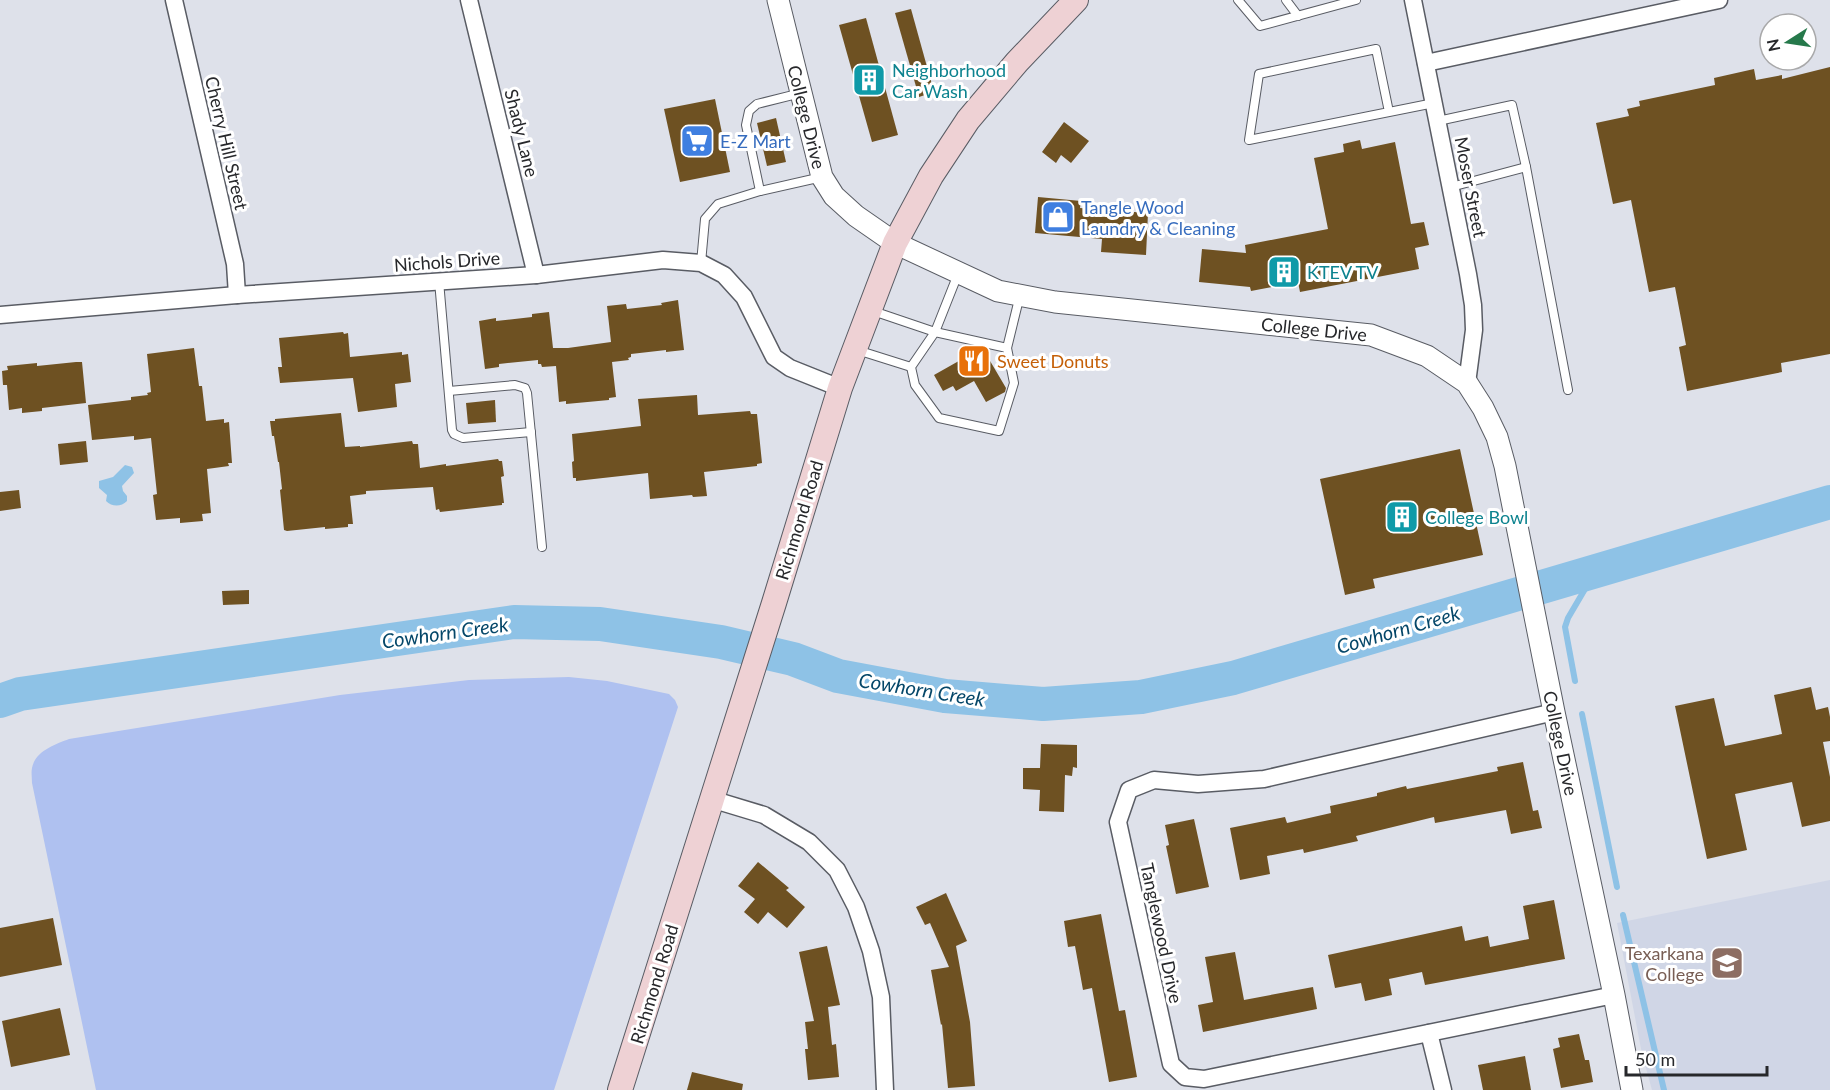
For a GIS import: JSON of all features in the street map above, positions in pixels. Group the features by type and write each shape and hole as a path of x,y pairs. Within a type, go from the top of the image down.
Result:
{"main road":[{"name":"Richmond Road","path":"620,1090 840,388 895,243 931,176 968,120 1017,62 1076,0"}],"street":[{"name":"Cherry Hill Street","path":"174,0 235,264 237,295"},
{"name":"Shady Lane","path":"469,0 536,275"},
{"name":"College Drive","path":"778,0 822,177 834,196 856,216 895,243 998,291 1055,302 1371,335 1427,356 1467,383 1483,408 1497,437 1505,466 1632,1090"},
{"name":"Moser Street","path":"1413,0 1473,305 1474,330 1467,383"},
{"path":"1426,63 1679,4 1719,0"},
{"name":"Nichols Drive","path":"0,315 237,295 536,275 663,260 701,263 724,275 744,297 774,357 790,368 840,388"},
{"name":"Tanglewood Drive","path":"1554,712 1264,779 1198,784 1154,780 1129,789 1118,822 1170,1064 1185,1077 1204,1079 1614,995"},
{"path":"711,799 764,815 809,842 837,870 856,907 871,951 881,997 885,1090"},
{"path":"1429,1033 1443,1090"}],"lane":[{"path":"1238,0 1260,26 1356,0"},
{"path":"1291,2 1298,16"},
{"path":"1389,112 1376,50 1259,74 1250,140 1434,103"},
{"path":"760,191 746,125 749,111 757,104 801,93"},
{"path":"1438,122 1512,105 1568,390"},
{"path":"1451,187 1526,167"},
{"path":"701,263 705,219 718,204 760,191 822,177"},
{"path":"959,272 935,332 911,367 915,385 939,418 999,431 1014,383 1007,348 1020,295"},
{"path":"439,281 452,430 458,437 531,432"},
{"path":"870,309 935,332 1007,348"},
{"path":"854,349 911,367"},
{"path":"448,391 520,386 525,388 542,547"}],"shaded area":[{"path":"125,465 132,467 134,473 122,486 127,501 114,505 106,501 107,495 99,488 99,481 113,477"},
{"path":"569,677 607,681 669,694 678,707 554,1090 96,1090 32,783 32,768 37,757 52,746 69,739 340,695 469,680"},
{"name":"Texarkana College","path":"1830,880 1830,1090 1652,1090 1642,1054 1617,923"}],"building":[{"name":"Neighborhood Car Wash","path":"911,9 934,92 919,97 895,13"},
{"name":"Neighborhood Car Wash","path":"866,18 898,135 872,142 839,25"},
{"path":"1830,67 1830,354 1781,363 1782,372 1687,391 1679,347 1686,345 1675,287 1649,292 1631,200 1613,204 1596,123 1629,116 1627,109 1640,106 1639,101 1715,85 1714,78 1754,69 1756,80 1782,75 1782,79 1818,72 1818,70"},
{"name":"E-Z Mart","path":"715,99 730,172 680,182 664,109"},
{"name":"E-Z Mart","path":"776,118 786,162 767,166 757,123"},
{"path":"1064,122 1089,141 1071,163 1061,155 1056,163 1042,152"},
{"path":"1360,140 1362,149 1395,142 1411,224 1424,222 1429,245 1415,248 1419,269 1300,292 1298,282 1251,291 1250,287 1199,282 1202,249 1246,253 1245,245 1328,229 1314,158 1344,152 1343,144"},
{"path":"1038,197 1081,201 1080,208 1148,213 1146,255 1101,252 1102,239 1035,233"},
{"path":"678,300 684,350 631,354 629,360 612,362 616,397 609,398 609,400 566,404 566,401 559,402 556,366 542,367 538,364 538,360 499,364 499,367 485,369 479,321 532,317 532,314 549,312 553,348 568,348 611,342 607,306 626,304 627,309 662,305 661,303"},
{"path":"348,333 350,357 402,352 402,355 408,354 411,382 395,384 397,407 358,412 353,378 280,383 278,367 282,367 279,338"},
{"path":"194,348 206,421 224,419 224,423 229,422 232,463 228,463 229,466 207,469 211,513 202,514 203,521 180,523 180,518 156,520 153,495 157,494 151,438 134,440 134,436 92,440 88,405 131,400 131,397 148,395 147,393 151,392 147,354"},
{"name":"Sweet Donuts","path":"983,349 1006,388 1005,392 986,402 974,381 956,391 953,386 943,391 934,375"},
{"path":"82,362 86,403 42,408 42,411 22,413 22,408 9,410 7,385 3,385 2,371 8,370 7,366"},
{"path":"697,395 698,415 750,411 751,414 757,414 762,463 757,466 704,472 707,496 650,499 648,473 576,481 576,478 573,478 572,434 641,426 638,399"},
{"path":"495,400 496,422 468,424 466,403"},
{"path":"341,413 345,447 412,441 413,444 418,444 420,468 498,459 502,461 504,503 440,512 439,509 436,510 433,487 366,491 366,494 350,496 353,524 348,524 348,527 284,530 279,462 270,421"},
{"path":"86,441 88,462 60,465 58,444"},
{"name":"College Bowl","path":"1460,449 1483,555 1373,579 1375,588 1345,595 1320,479"},
{"path":"19,490 21,508 0,511 0,492"},
{"path":"249,590 249,604 223,605 222,591"},
{"path":"1811,687 1816,710 1828,707 1830,717 1830,741 1823,742 1830,777 1830,821 1802,827 1792,782 1735,794 1747,850 1707,859 1675,706 1714,698 1725,746 1782,734 1774,695"},
{"path":"1041,744 1077,745 1077,768 1073,767 1072,776 1065,775 1064,812 1039,811 1040,790 1023,789 1023,768 1040,768"},
{"path":"1523,762 1533,811 1538,810 1542,828 1511,834 1506,810 1435,823 1434,817 1356,836 1358,841 1304,853 1303,849 1267,856 1270,874 1240,880 1230,828 1285,817 1287,823 1331,813 1330,806 1377,796 1377,793 1498,771 1497,767"},
{"path":"1194,819 1209,887 1176,894 1166,846 1169,845 1165,825"},
{"path":"758,862 789,888 786,890 805,907 787,928 768,912 758,924 744,912 755,899 738,886"},
{"path":"946,893 967,941 956,946 970,1022 975,1086 948,1088 942,1024 931,970 949,967 930,923 925,925 916,907"},
{"path":"1554,900 1565,959 1425,985 1422,972 1389,979 1392,995 1365,1001 1361,983 1335,988 1328,955 1462,926 1465,941 1488,936 1490,947 1529,939 1523,906"},
{"path":"1101,914 1119,1011 1125,1010 1137,1077 1109,1082 1092,988 1083,990 1075,946 1068,947 1064,921"},
{"path":"53,918 62,965 0,977 0,928"},
{"path":"827,946 840,1005 828,1007 832,1045 836,1044 839,1077 808,1080 805,1022 814,1021 799,952"},
{"path":"1235,952 1244,1000 1313,987 1317,1009 1203,1032 1198,1005 1213,1002 1205,957"},
{"path":"60,1008 70,1055 11,1067 2,1021"},
{"path":"1579,1034 1585,1060 1589,1060 1593,1082 1561,1088 1553,1049 1560,1047 1558,1038"},
{"path":"1525,1056 1531,1090 1483,1090 1478,1065"},
{"path":"692,1072 743,1084 742,1090 687,1090"}],"waterway":[{"name":"Cowhorn Creek","path":"0,701 20,694 514,622 600,624 721,642 793,659 838,676 945,696 1043,704 1141,697 1233,678 1830,502"},
{"path":"1575,681 1565,627 1595,572"},
{"path":"1582,714 1617,887"},
{"path":"1623,915 1664,1090"}],"place":[{"name":"Neighborhood Car Wash","path":"869,80"},
{"name":"E-Z Mart","path":"697,141"},
{"name":"Tangle Wood Laundry & Cleaning","path":"1058,217"},
{"name":"KTEV TV","path":"1284,272"},
{"name":"Sweet Donuts","path":"974,361"},
{"name":"College Bowl","path":"1402,517"},
{"name":"Texarkana College","path":"1727,963"}]}
